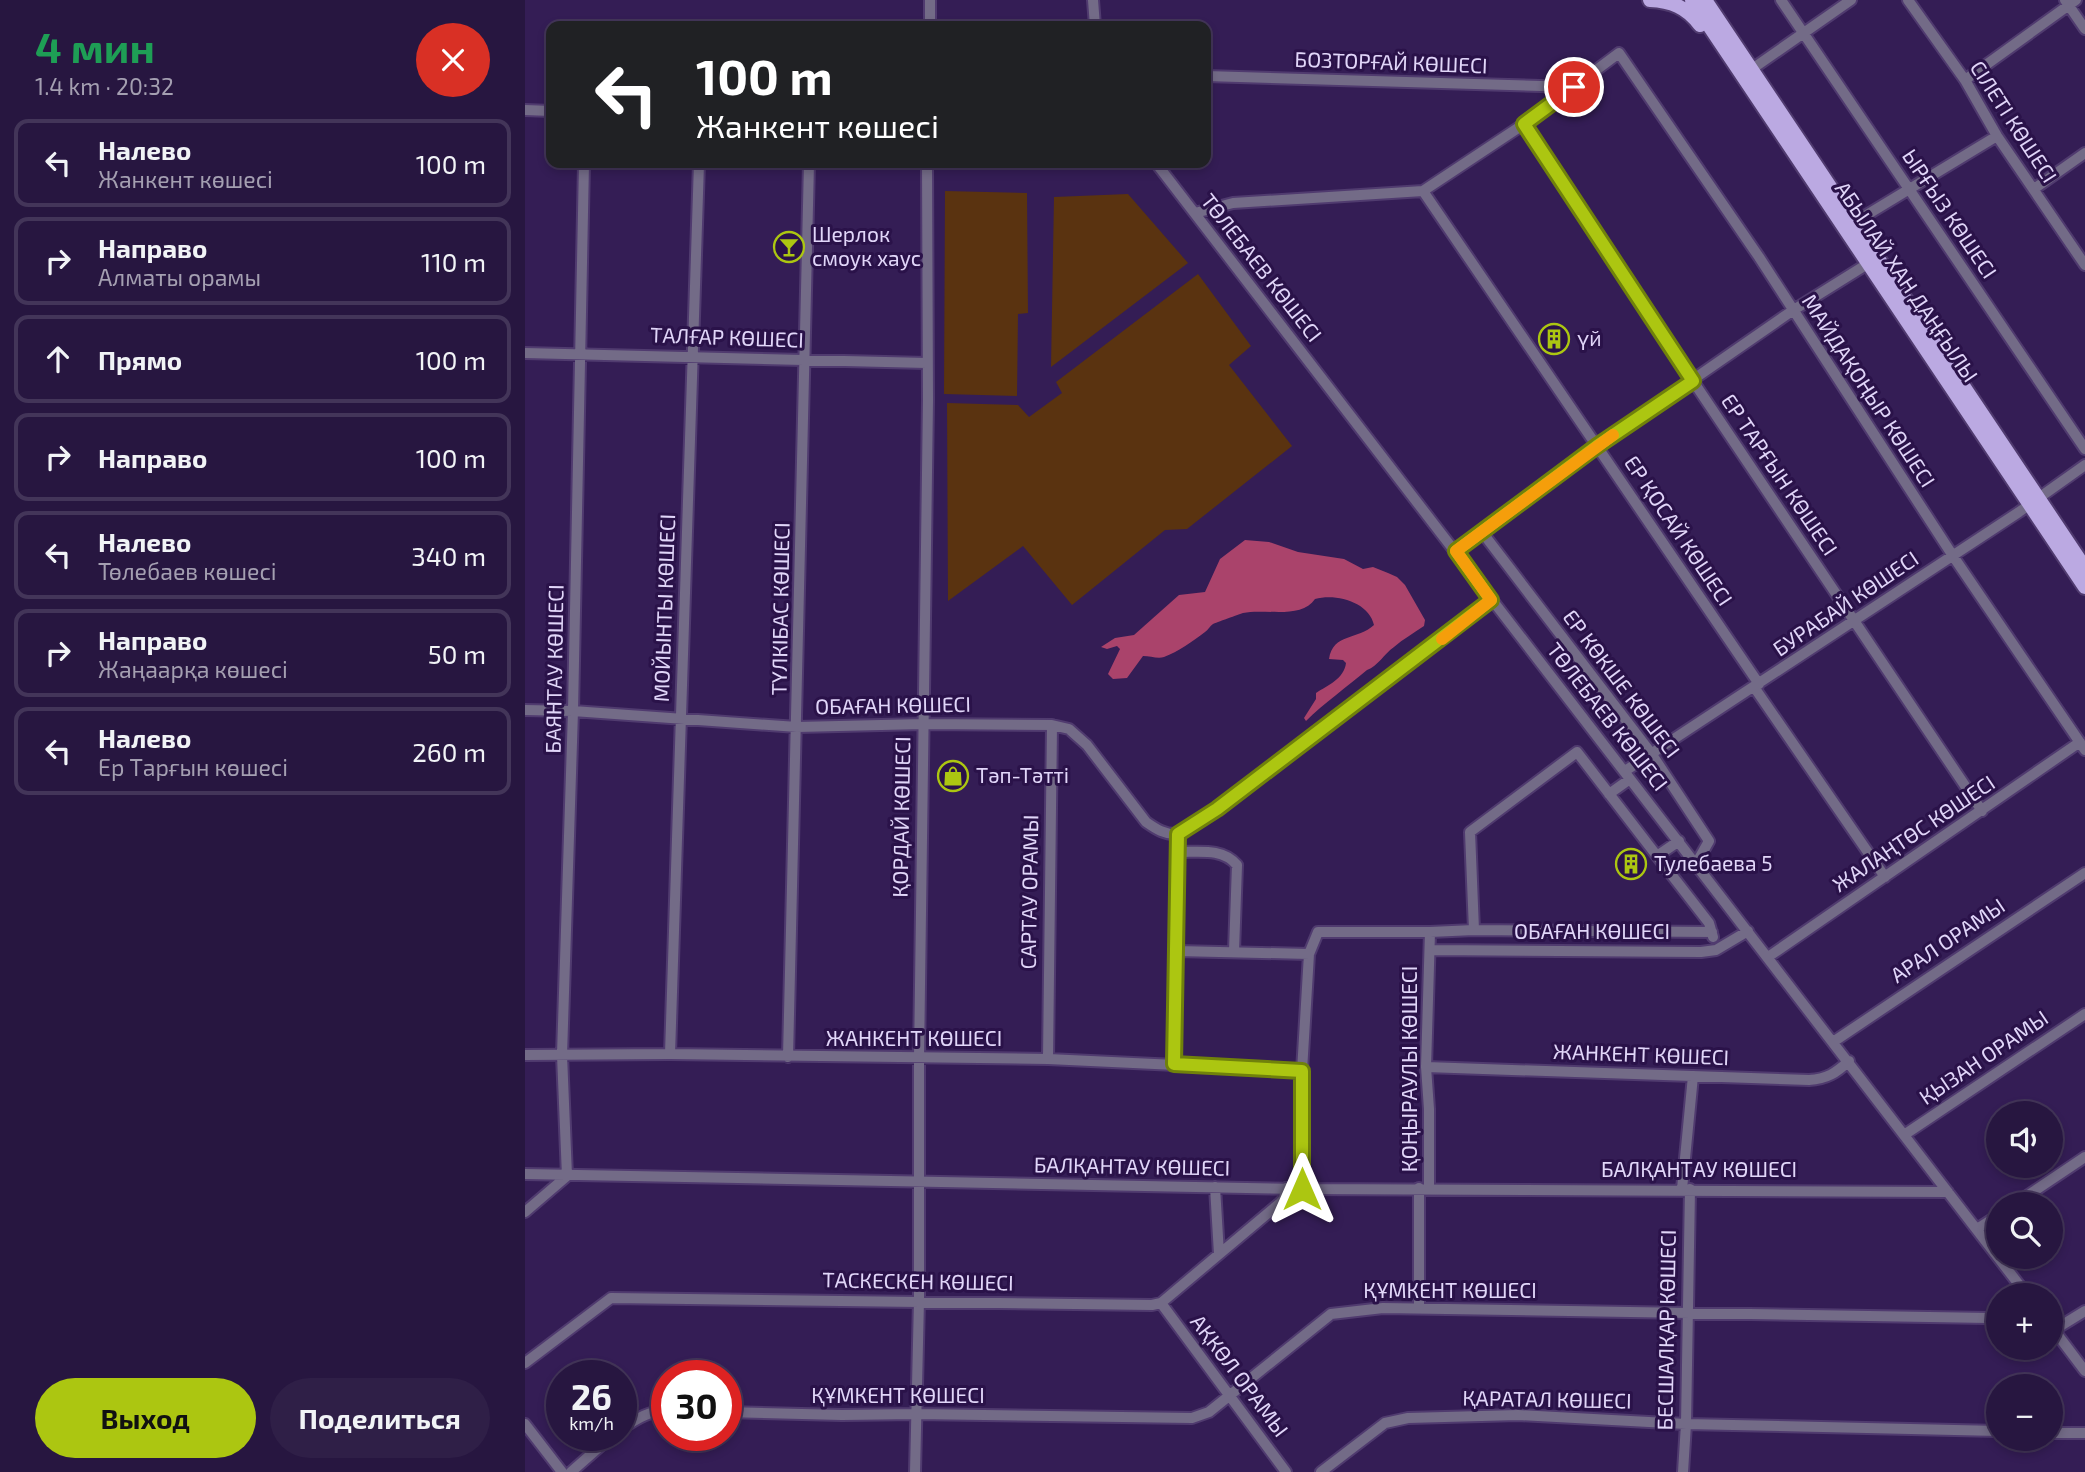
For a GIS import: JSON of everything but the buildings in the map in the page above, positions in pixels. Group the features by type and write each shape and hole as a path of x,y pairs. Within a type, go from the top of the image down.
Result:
{"main road":[{"path":"1650,0 1669,2 1683,8 1693,16 1718,50 1747,72"},
{"name":"АБЫЛАЙ ХАН ДАҢҒЫЛЫ","path":"1692,0 1747,72"},
{"name":"АБЫЛАЙ ХАН ДАҢҒЫЛЫ","path":"1705,0 1779,131 1850,225 2034,502 2085,587"},
{"name":"АБЫЛАЙ ХАН ДАҢҒЫЛЫ","path":"1850,225 1869,263 2034,502 2085,568"}],"street":[{"path":"930,0 930,21"},
{"path":"1093,0 1095,21"},
{"name":"ЫРҒЫЗ КӨШЕСІ","path":"1781,0 2085,449"},
{"path":"1747,72 1850,0"},
{"name":"СІЛЕТІ КӨШЕСІ","path":"1908,0 1965,80 1997,136 2085,265"},
{"path":"1965,80 2070,2 2085,29"},
{"name":"МАЙДАҚОҢЫР КӨШЕСІ","path":"1574,87 1619,53 1759,257 1952,556 2083,746"},
{"name":"БОЗТОРҒАЙ КӨШЕСІ","path":"1211,76 1574,87"},
{"path":"1195,213 1233,204 1423,191 1524,124 1574,87"},
{"path":"525,110 546,111"},
{"name":"ЕР ТАРҒЫН КӨШЕСІ","path":"1524,124 1982,811"},
{"path":"1850,225 1997,136"},
{"path":"2034,189 2085,153"},
{"name":"БАЯНТАУ КӨШЕСІ","path":"567,1176 562,1055 573,711 584,168"},
{"name":"МОЙЫНТЫ КӨШЕСІ","path":"670,1054 699,168"},
{"name":"ТҮЛКІБАС КӨШЕСІ","path":"788,1057 809,168"},
{"name":"ҚОРДАЙ КӨШЕСІ","path":"915,1472 919,1300 927,168"},
{"name":"ТӨЛЕБАЕВ КӨШЕСІ","path":"1160,168 2018,1283"},
{"name":"ЕР ҚОСАЙ КӨШЕСІ","path":"1423,191 1885,877"},
{"path":"1456,551 1597,446 1792,311 1869,263"},
{"name":"ТАЛҒАР КӨШЕСІ","path":"525,353 693,355 927,363"},
{"name":"БУРАБАЙ КӨШЕСІ","path":"1609,794 1651,753 2034,502 2085,465"},
{"name":"ЕР КӨКШЕ КӨШЕСІ","path":"1482,532 1651,753 1709,841 1696,864"},
{"path":"1052,725 1069,729 1087,745 1146,821 1158,831 1178,834 1217,809 1491,600"},
{"name":"ОБАҒАН КӨШЕСІ","path":"525,710 797,727 1052,725"},
{"name":"САРТАУ ОРАМЫ","path":"1048,1059 1052,725"},
{"name":"ЖАЛАҢТӨС КӨШЕСІ","path":"1768,957 1982,811 2083,746"},
{"path":"1474,930 1470,832 1577,752 1709,923 1716,950"},
{"path":"1174,1064 1178,834"},
{"path":"1657,856 1679,841"},
{"path":"1179,852 1220,853 1230,856 1237,864 1234,951"},
{"name":"АРАЛ ОРАМЫ","path":"1833,1042 2085,873"},
{"name":"ОБАҒАН КӨШЕСІ","path":"1430,950 1701,952 1716,950 1748,930"},
{"path":"1531,931 1532,951"},
{"path":"1302,1189 1302,1071 1309,954 1318,932 1711,932"},
{"name":"ҚОҢЫРАУЛЫ КӨШЕСІ","path":"1419,1307 1429,1109 1426,1067 1430,932"},
{"path":"1177,951 1309,954"},
{"name":"ҚЫЗАН ОРАМЫ","path":"1905,1135 2085,1014"},
{"name":"ЖАНКЕНТ КӨШЕСІ","path":"525,1055 670,1054 1048,1059 1302,1071"},
{"name":"ЖАНКЕНТ КӨШЕСІ","path":"1426,1067 1822,1079 1834,1074 1849,1061"},
{"name":"БЕСШАЛҚАР КӨШЕСІ","path":"1685,1469 1686,1189 1693,1076"},
{"path":"2033,1192 2085,1157"},
{"name":"БАЛҚАНТАУ КӨШЕСІ","path":"525,1174 1302,1189 1948,1192"},
{"path":"525,1212 567,1176"},
{"path":"1215,1187 1219,1254"},
{"path":"1161,1303 1280,1203 1284,1199 1286,1188"},
{"path":"1977,1229 1986,1223"},
{"name":"ТАСКЕСКЕН КӨШЕСІ","path":"525,1363 611,1298 1161,1303"},
{"name":"АҚКӨЛ ОРАМЫ","path":"1161,1303 1286,1472"},
{"name":"ҚҰМКЕНТ КӨШЕСІ","path":"742,1412 1192,1418 1209,1412 1331,1314 1383,1308 1986,1318"},
{"path":"2063,1322 2085,1311"},
{"path":"2063,1342 2085,1371"},
{"name":"ҚАРАТАЛ КӨШЕСІ","path":"1321,1472 1385,1423 1408,1418 1518,1415 1686,1424 1986,1431"},
{"path":"525,1424 562,1472"},
{"path":"2063,1433 2085,1433"},
{"path":"571,1472 595,1451"}],"shaded area":[{"path":"945,191 1027,193 1028,313 1018,314 1017,396 944,394"},
{"path":"1128,194 1188,263 1051,367 1054,197"},
{"path":"1198,274 1251,346 1229,365 1292,446 1187,529 1165,530 1072,605 1023,546 948,601 947,403 1018,405 1029,417 1062,393 1056,382"},
{"path":"1245,540 1269,542 1298,552 1344,559 1363,569 1373,567 1397,577 1405,585 1425,620 1424,626 1397,644 1306,721 1304,718 1316,699 1316,693 1335,681 1345,669 1346,663 1343,660 1329,659 1335,645 1374,625 1366,610 1351,601 1323,597 1292,611 1243,613 1213,624 1169,655 1159,658 1143,656 1127,678 1113,679 1108,674 1120,649 1117,646 1107,649 1101,647 1115,638 1134,635 1179,595 1205,592 1220,559"}],"slow traffic":[{"path":"1442,639 1491,600 1456,551 1613,435"}],"place":[{"name":"Шерлок смоук хаус","path":"789,247"},
{"name":"үй","path":"1554,339"},
{"name":"Тәп-Тәтті","path":"953,776"},
{"name":"Тулебаева 5","path":"1631,864"}],"route":[{"path":"1302,1189 1302,1071 1174,1064 1178,834 1217,809 1491,600 1456,551 1597,446 1693,381 1524,124 1574,87"}]}
